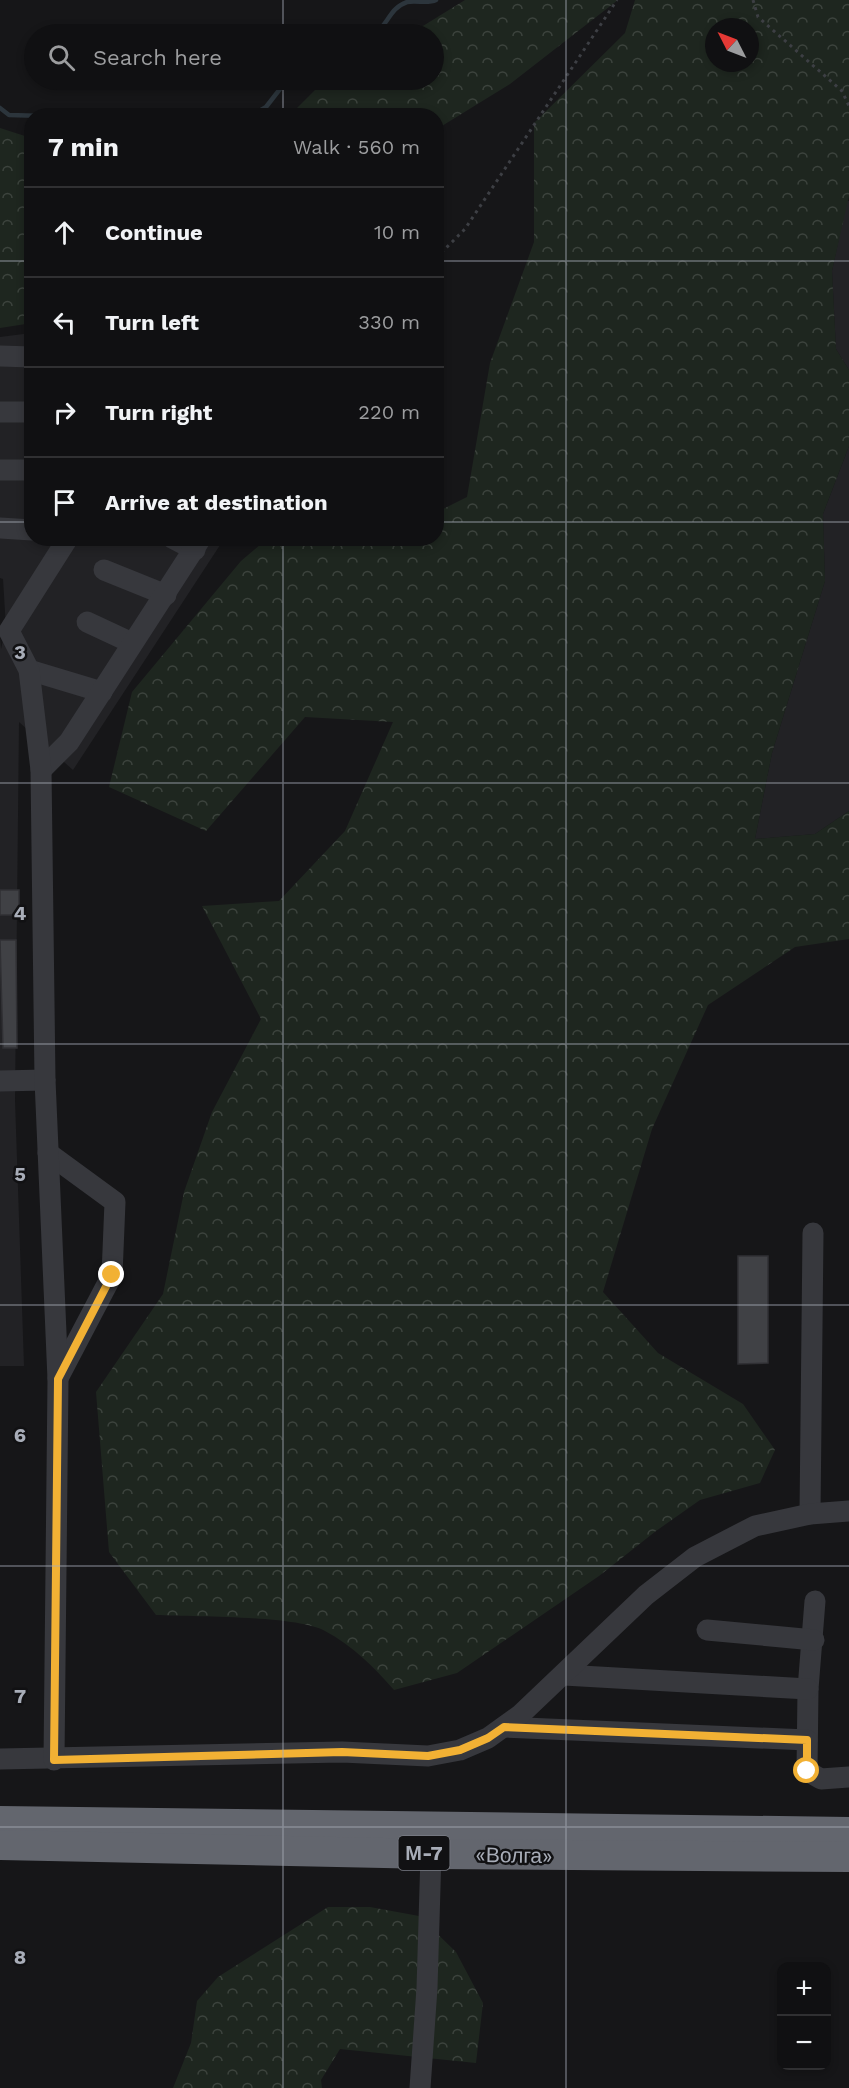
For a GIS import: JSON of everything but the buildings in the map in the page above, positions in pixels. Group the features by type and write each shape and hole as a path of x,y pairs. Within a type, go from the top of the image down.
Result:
{"highway":[{"name":"«Волга»","path":"0,1821 849,1832"},
{"name":"«Волга»","path":"0,1845 431,1854 849,1857"}],"street":[{"path":"0,356 24,357"},
{"path":"0,412 24,412"},
{"path":"0,470 24,470"},
{"path":"0,528 24,530"},
{"path":"54,1760 58,1379 45,1080 41,770 28,670 9,631 63,546"},
{"path":"41,770 69,742 197,546"},
{"path":"104,570 166,595"},
{"path":"87,622 132,643"},
{"path":"28,670 102,692"},
{"path":"0,1081 45,1080"},
{"path":"48,1154 115,1202 112,1275 58,1379"},
{"path":"810,1514 813,1233"},
{"path":"0,1759 54,1760 342,1752 428,1756 460,1750 488,1738 520,1715 646,1595 695,1557 755,1526 810,1514 849,1511"},
{"path":"815,1601 814,1640 808,1689 807,1771 821,1779 849,1777"},
{"path":"708,1630 814,1640"},
{"path":"564,1675 808,1689"},
{"path":"504,1727 807,1740"},
{"path":"420,2088 427,1988 431,1854"}],"path":[{"path":"444,250 465,229 617,0"},
{"path":"753,0 758,17 842,91 849,105"}],"shaded area":[{"path":"847,201 849,201 849,370 836,349 832,271"},
{"path":"24,334 24,546 219,546 73,770 19,722 15,1100 24,1366 0,1366 0,638 1,649 6,628 3,579 0,578 0,337"},
{"path":"849,446 849,811 815,834 755,839 772,753 825,581 823,514"}],"green space":[{"path":"465,0 618,0 510,84 444,125 444,108 297,108 315,90 444,90 444,24 426,24"},
{"path":"635,0 849,0 849,196 832,271 836,349 849,370 849,446 823,514 825,581 772,753 755,839 815,834 849,811 849,939 795,947 708,1005 652,1129 603,1292 658,1353 743,1404 775,1450 760,1483 700,1500 599,1576 457,1673 394,1690 354,1650 325,1631 311,1626 268,1619 156,1615 109,1552 96,1392 163,1294 184,1192 212,1112 261,1019 202,906 279,901 345,831 393,722 305,717 206,831 109,787 132,692 241,561 259,546 444,546 444,508 467,497 490,363 534,242 534,123 625,33"},
{"path":"0,128 24,136 24,324 0,328"},
{"path":"328,1907 370,1907 419,1916 456,1952 483,2003 476,2063 340,2049 321,2080 322,2088 173,2088 191,2043 197,2001 218,1977"}],"waterway":[{"path":"384,24 396,8 407,2 436,0"},
{"path":"264,108 279,90"},
{"path":"0,108 9,115 24,115"}],"route":[{"path":"112,1275 58,1379 54,1760 342,1752 428,1756 460,1750 488,1738 504,1727 807,1740 807,1771"}]}
